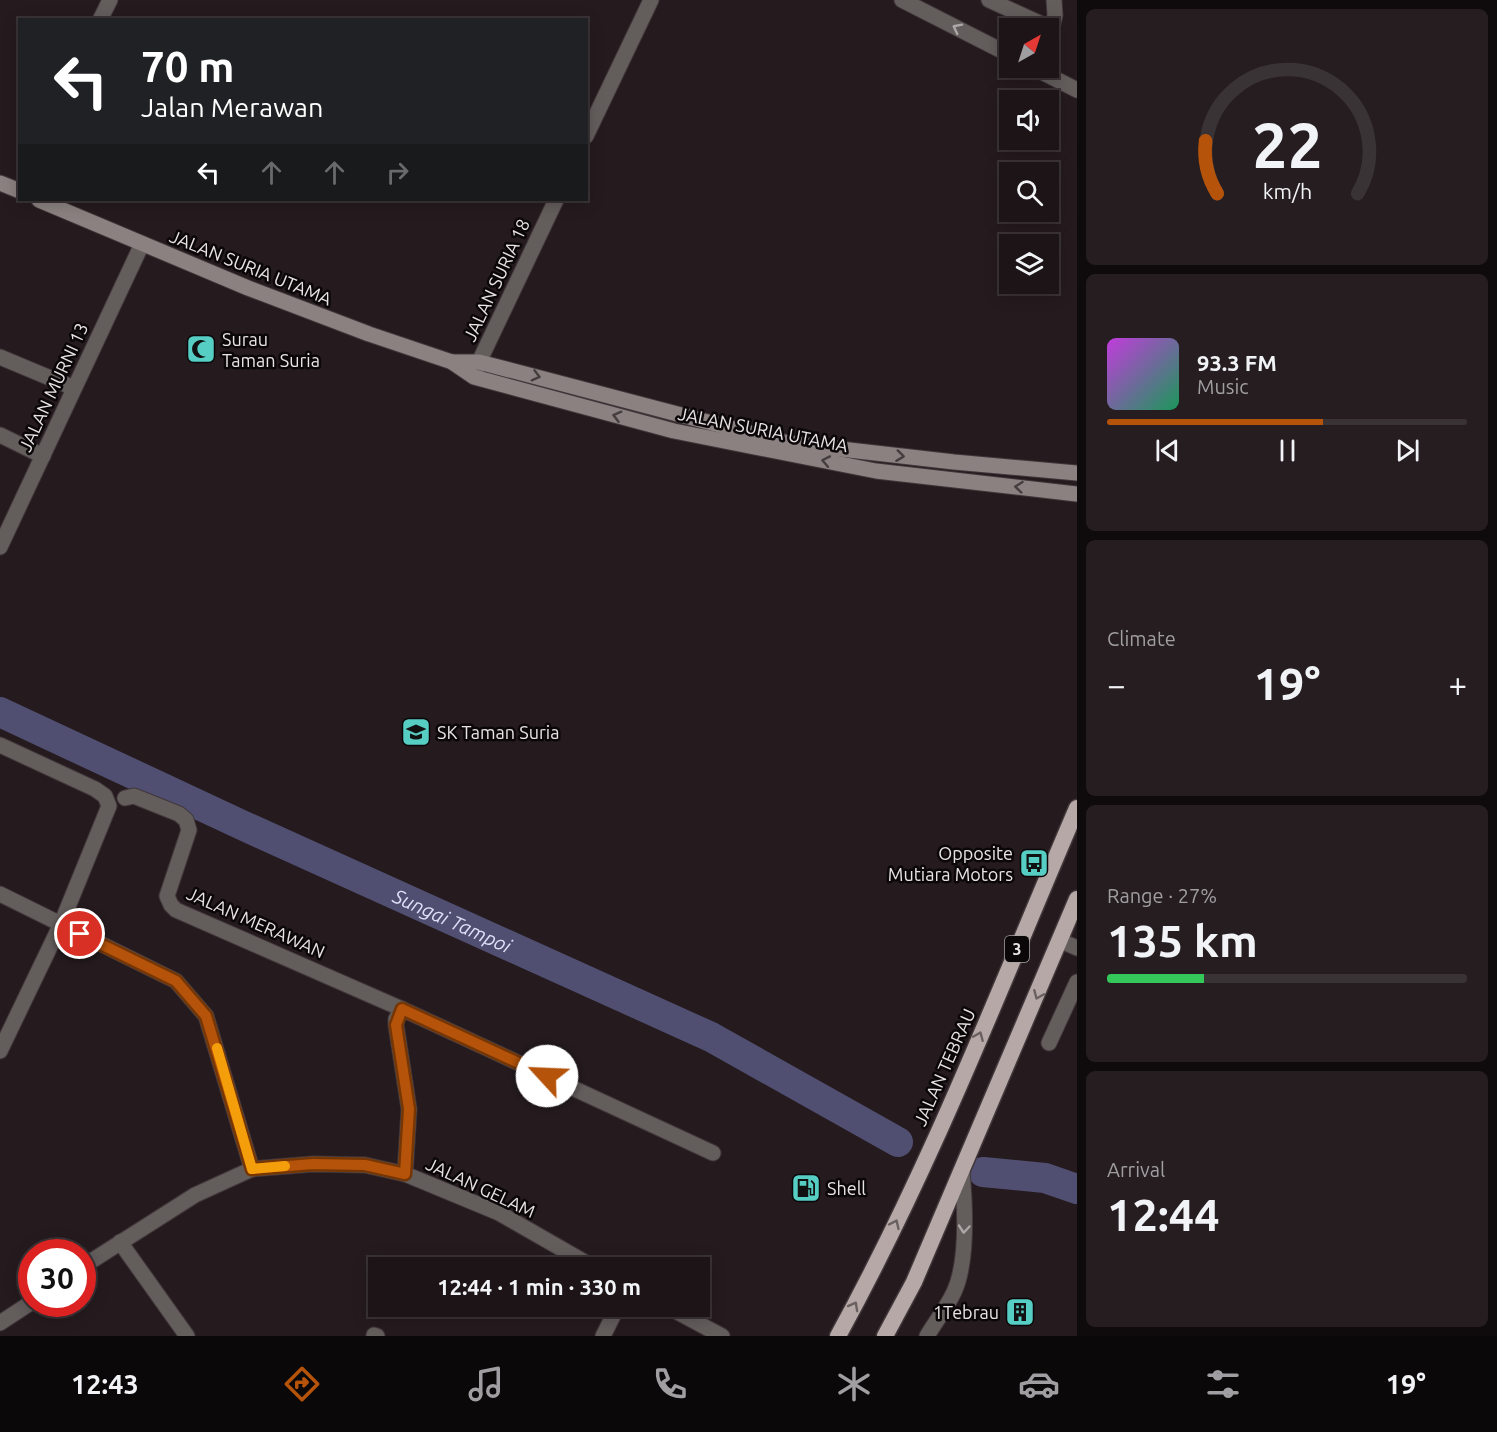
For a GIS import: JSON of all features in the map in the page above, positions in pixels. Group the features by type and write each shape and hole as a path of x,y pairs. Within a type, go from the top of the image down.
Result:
{"highway":[{"name":"JALAN TEBRAU","path":"838,1336 870,1277 952,1101 1077,808"},
{"name":"3","path":"885,1336 914,1282 1077,899"}],"main road":[{"path":"0,183 18,190"},
{"name":"JALAN SURIA UTAMA","path":"41,201 248,288 369,334 452,362 474,377 674,431 876,471 1077,494"},
{"name":"JALAN SURIA UTAMA","path":"452,362 479,362 788,443 1077,473"}],"street":[{"path":"101,18 110,0"},
{"path":"588,132 651,0"},
{"path":"902,0 999,49"},
{"path":"989,0 1046,26 1053,24 1054,0"},
{"path":"1054,78 1077,90"},
{"name":"JALAN SURIA 18","path":"474,377 556,201"},
{"name":"JALAN MURNI 13","path":"0,547 142,244"},
{"path":"0,357 74,388"},
{"path":"0,435 43,456"},
{"path":"0,745 95,789 105,796 109,806 61,924 0,1051"},
{"name":"JALAN MERAWAN","path":"125,798 134,796 178,814 186,820 189,830 167,896 176,910 402,1009 713,1153"},
{"path":"0,894 176,981 206,1016 252,1169"},
{"path":"1061,941 1077,948"},
{"path":"1049,1043 1077,982"},
{"path":"402,1009 396,1025 409,1109 405,1174"},
{"name":"JALAN GELAM","path":"96,1258 195,1195 252,1169 313,1164 365,1165 405,1174 499,1213 576,1257"},
{"path":"927,1336 954,1291 960,1274 965,1211 962,1171"},
{"path":"120,1242 187,1336"},
{"path":"0,1323 18,1311"},
{"path":"603,1336 612,1317"},
{"path":"687,1317 722,1336"}],"waterway":[{"name":"Sungai Tampoi","path":"0,712 244,826 711,1037 898,1142"},
{"name":"Sungai Tampoi","path":"983,1172 1045,1178 1077,1189"}],"slow traffic":[{"path":"217,1048 252,1169 285,1166"}],"place":[{"name":"Surau Taman Suria","path":"201,349"},
{"name":"SK Taman Suria","path":"416,732"},
{"name":"Opposite Mutiara Motors","path":"1034,863"},
{"name":"Shell","path":"806,1188"},
{"name":"1Tebrau","path":"1020,1312"}],"route":[{"path":"80,934 176,981 206,1016 252,1169 313,1164 365,1165 405,1174 409,1109 396,1025 396,1019 402,1009 547,1076"}]}
